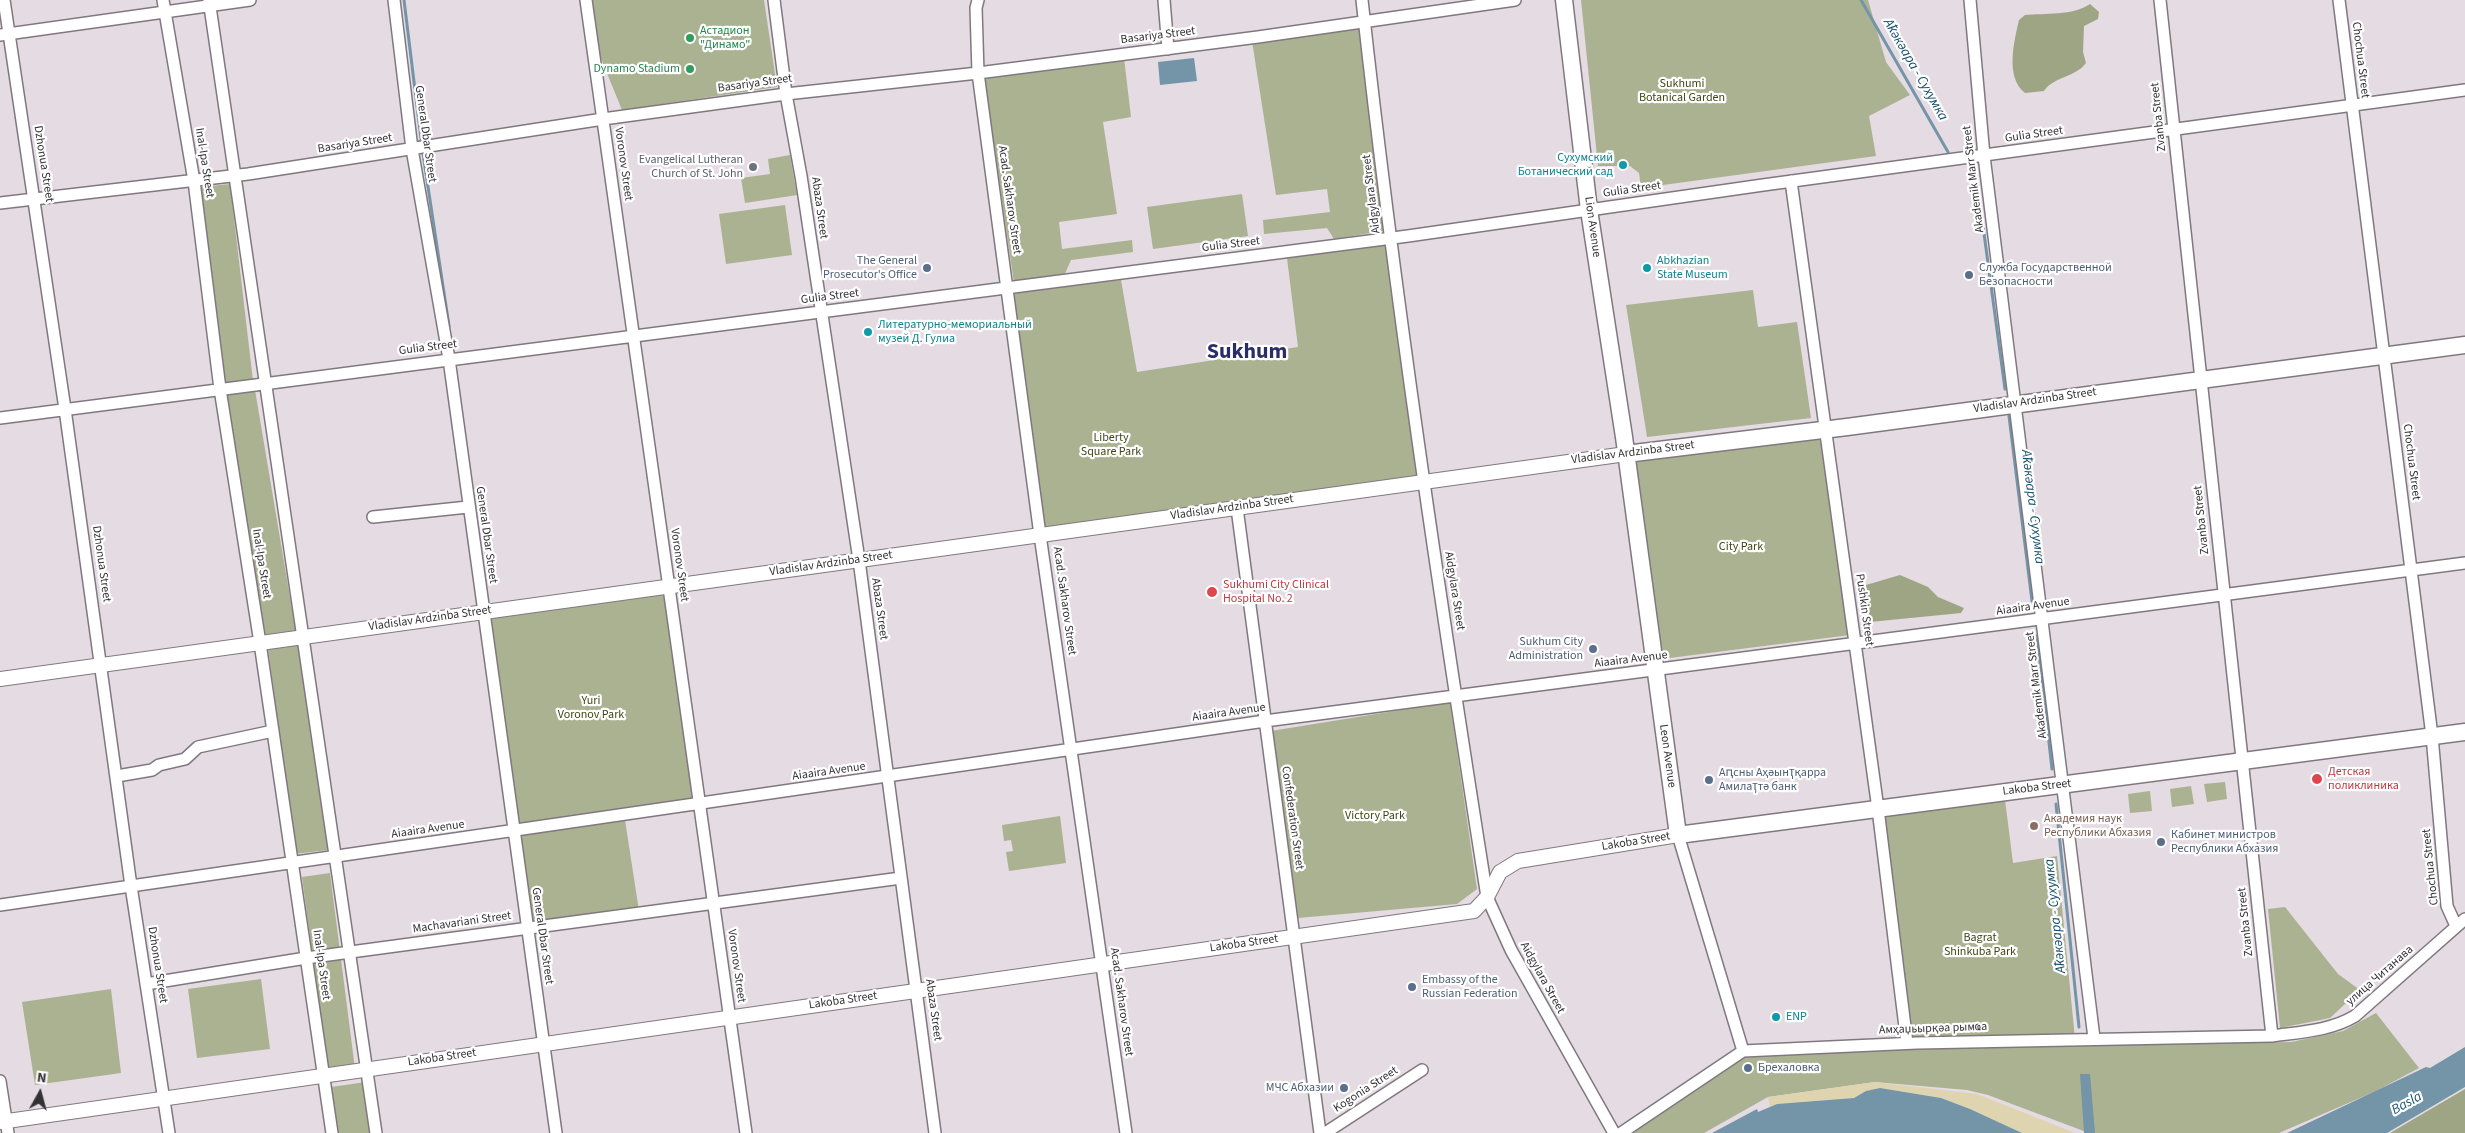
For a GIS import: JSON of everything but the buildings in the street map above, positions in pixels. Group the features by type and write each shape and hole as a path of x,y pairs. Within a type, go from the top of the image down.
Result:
{"highway":[{"name":"Lion Avenue","path":"1564,0 1589,210 1626,454"},
{"name":"Vladislav Ardzinba Street","path":"1626,454 2465,344"},
{"name":"Leon Avenue","path":"1626,454 1678,835"},
{"name":"Lakoba Street","path":"1678,835 2465,732"}],"main road":[{"name":"Vladislav Ardzinba Street","path":"0,679 1626,454"},
{"name":"Lakoba Street","path":"5,1125 164,1098 1102,963 1474,912 1487,897 1500,872 1518,861 1678,835"}],"street":[{"name":"Dzhonua Street","path":"4,0 4,34 34,199 117,776 131,886 169,1133"},
{"path":"4,34 164,6 250,0"},
{"name":"General Dbar Street","path":"394,0 412,149 449,359 556,1133"},
{"name":"Voronov Street","path":"586,0 746,1133"},
{"name":"Abaza Street","path":"774,0 786,94 801,176 820,312 859,560 935,1133"},
{"name":"Acad. Sakharov Street","path":"978,0 976,8 978,73 1040,535 1126,1133"},
{"path":"1164,0 1168,49"},
{"name":"Aidgylara Street","path":"1362,0 1423,482 1487,897 1520,967 1614,1133"},
{"name":"Basariya Street","path":"0,203 235,176 602,119 786,94 978,73 1168,49 1365,23 1515,0"},
{"name":"Akademik Marr Street","path":"1970,0 1984,156 2017,404 2094,1038"},
{"name":"Zvanba Street","path":"2160,0 2272,1036"},
{"name":"Chochua Street","path":"2339,0 2432,736 2447,906 2461,923"},
{"path":"210,3 264,383 376,1133"},
{"name":"Inal-Ipa Street","path":"164,6 194,180 220,389 260,643 332,1133"},
{"name":"Gulia Street","path":"0,418 1391,238 1791,181 2465,90"},
{"name":"Pushkin Street","path":"1791,181 1878,808 1907,1043"},
{"path":"373,517 468,507"},
{"name":"Confederation Street","path":"1237,508 1320,1133"},
{"name":"Aiaaira Avenue","path":"0,905 1265,721 2465,563"},
{"path":"117,776 152,770 159,765 185,759 198,748 273,731"},
{"name":"Leon Avenue","path":"1678,835 1743,1051"},
{"name":"Machavariani Street","path":"146,984 348,952 901,878"},
{"name":"улица Читанава","path":"2272,1036 2343,1024 2355,1016 2461,923"},
{"name":"Амҳаџьырқәа рымҩа","path":"1743,1051 1907,1043 2272,1036"},
{"path":"1621,1133 1743,1051"},
{"name":"Kogonia Street","path":"1325,1133 1422,1070"},
{"path":"0,1081 5,1125"}],"green space":[{"name":"Dynamo Stadium","path":"590,0 764,0 777,87 622,110 598,51"},
{"name":"Sukhumi Botanical Garden","path":"1581,0 1868,0 1886,62 1910,95 1869,116 1876,156 1641,188 1639,173 1630,166 1598,166"},
{"path":"2090,4 2099,12 2098,19 2084,26 2083,52 2086,63 2076,72 2053,82 2044,91 2025,93 2015,78 2013,69 2013,49 2019,20 2025,15 2067,12"},
{"path":"1363,25 1383,231 1334,239 1327,228 1264,234 1263,220 1330,212 1327,189 1276,195 1252,41"},
{"path":"1124,58 1131,117 1103,122 1117,214 1059,222 1062,249 1132,240 1133,252 1071,260 1064,276 1014,283 984,76"},
{"path":"790,155 797,195 745,203 741,178 770,174 768,159"},
{"path":"230,184 253,381 224,385 201,187"},
{"path":"1242,194 1248,236 1153,249 1147,207"},
{"path":"785,205 792,255 726,264 719,214"},
{"name":"Liberty Square Park","path":"1386,245 1418,479 1044,533 1014,293 1121,280 1137,372 1298,347 1287,258"},
{"path":"1753,290 1758,327 1797,322 1811,418 1647,437 1626,305"},
{"path":"255,390 296,633 266,638 225,394"},
{"name":"City Park","path":"1820,437 1850,635 1662,659 1634,461"},
{"path":"1900,575 1928,587 1938,597 1964,608 1961,613 1870,622 1866,585"},
{"name":"Yuri Voronov Park","path":"668,586 699,804 513,831 483,612"},
{"path":"302,644 328,850 295,854 268,648"},
{"name":"Victory Park","path":"1450,702 1477,889 1457,904 1298,918 1271,731"},
{"path":"2225,782 2227,799 2207,802 2204,784"},
{"path":"2191,786 2194,804 2172,807 2170,789"},
{"path":"2150,791 2152,811 2130,813 2128,794"},
{"name":"Bagrat Shinkuba Park","path":"2004,792 2013,863 2057,856 2075,1039 1907,1043 1878,809"},
{"path":"1060,816 1066,863 1009,871 1006,852 1013,851 1011,840 1004,841 1002,825"},
{"path":"625,820 639,911 531,924 519,834"},
{"path":"330,873 355,1069 328,1073 302,877"},
{"path":"2285,907 2338,974 2360,990 2330,1018 2280,1028 2268,909"},
{"path":"261,979 270,1049 197,1058 188,989"},
{"path":"111,989 121,1073 35,1085 22,1002"},
{"path":"2376,1013 2419,1068 2376,1091 2279,1133 2089,1133 1988,1095 1967,1090 1875,1082 1768,1097 1704,1133 1627,1133 1755,1051 2291,1042 2343,1031"},
{"path":"366,1082 372,1133 337,1133 331,1087"},
{"path":"2465,1089 2465,1133 2390,1133"}],"sand":[{"path":"1875,1082 1977,1094 2075,1133 2022,1133 1941,1098 1880,1088 1866,1091 1854,1098 1777,1104 1770,1107 1768,1097"}],"water":[{"path":"1194,58 1197,81 1160,85 1158,62"},
{"name":"Basla","path":"2465,1047 2465,1087 2387,1133 2287,1133 2426,1067 2430,1068"},
{"path":"2080,1074 2090,1074 2095,1133 2084,1133"},
{"path":"1880,1088 1941,1098 2022,1133 1712,1133 1757,1109 1758,1112 1777,1104 1854,1098 1866,1091"}],"waterway":[{"path":"404,0 422,147 449,326"},
{"name":"Аҟәкәара - Сухумка","path":"1861,0 1948,152"},
{"name":"Аҟәкәара - Сухумка","path":"1978,189 2005,389"},
{"name":"Аҟәкәара - Сухумка","path":"2009,416 2032,601"},
{"name":"Аҟәкәара - Сухумка","path":"2037,636 2052,769"},
{"name":"Аҟәкәара - Сухумка","path":"2056,804 2079,1027"}],"place":[{"name":"Астадион \"Динамо\"","path":"690,38"},
{"name":"Dynamo Stadium","path":"690,69"},
{"name":"Сухумский Ботанический сад","path":"1623,165"},
{"name":"Evangelical Lutheran Church of St. John","path":"753,167"},
{"name":"The General Prosecutor's Office","path":"927,268"},
{"name":"Abkhazian State Museum","path":"1647,268"},
{"name":"Служба Государственной Безопасности","path":"1969,275"},
{"name":"Литературно-мемориальный музей Д. Гулиа","path":"868,332"},
{"name":"Sukhumi City Clinical Hospital No. 2","path":"1212,592"},
{"name":"Sukhum City Administration","path":"1593,649"},
{"name":"Детская поликлиника","path":"2317,779"},
{"name":"Аԥсны Аҳәынҭқарра Амилаҭтә банк","path":"1709,780"},
{"name":"Академия наук Республики Абхазия","path":"2034,826"},
{"name":"Кабинет министров Республики Абхазия","path":"2161,842"},
{"name":"Embassy of the Russian Federation","path":"1412,987"},
{"name":"ENP","path":"1776,1017"},
{"name":"Брехаловка","path":"1748,1068"},
{"name":"МЧС Абхазии","path":"1344,1088"}],"district":[{"name":"Sukhum","path":"1247,353"}]}
